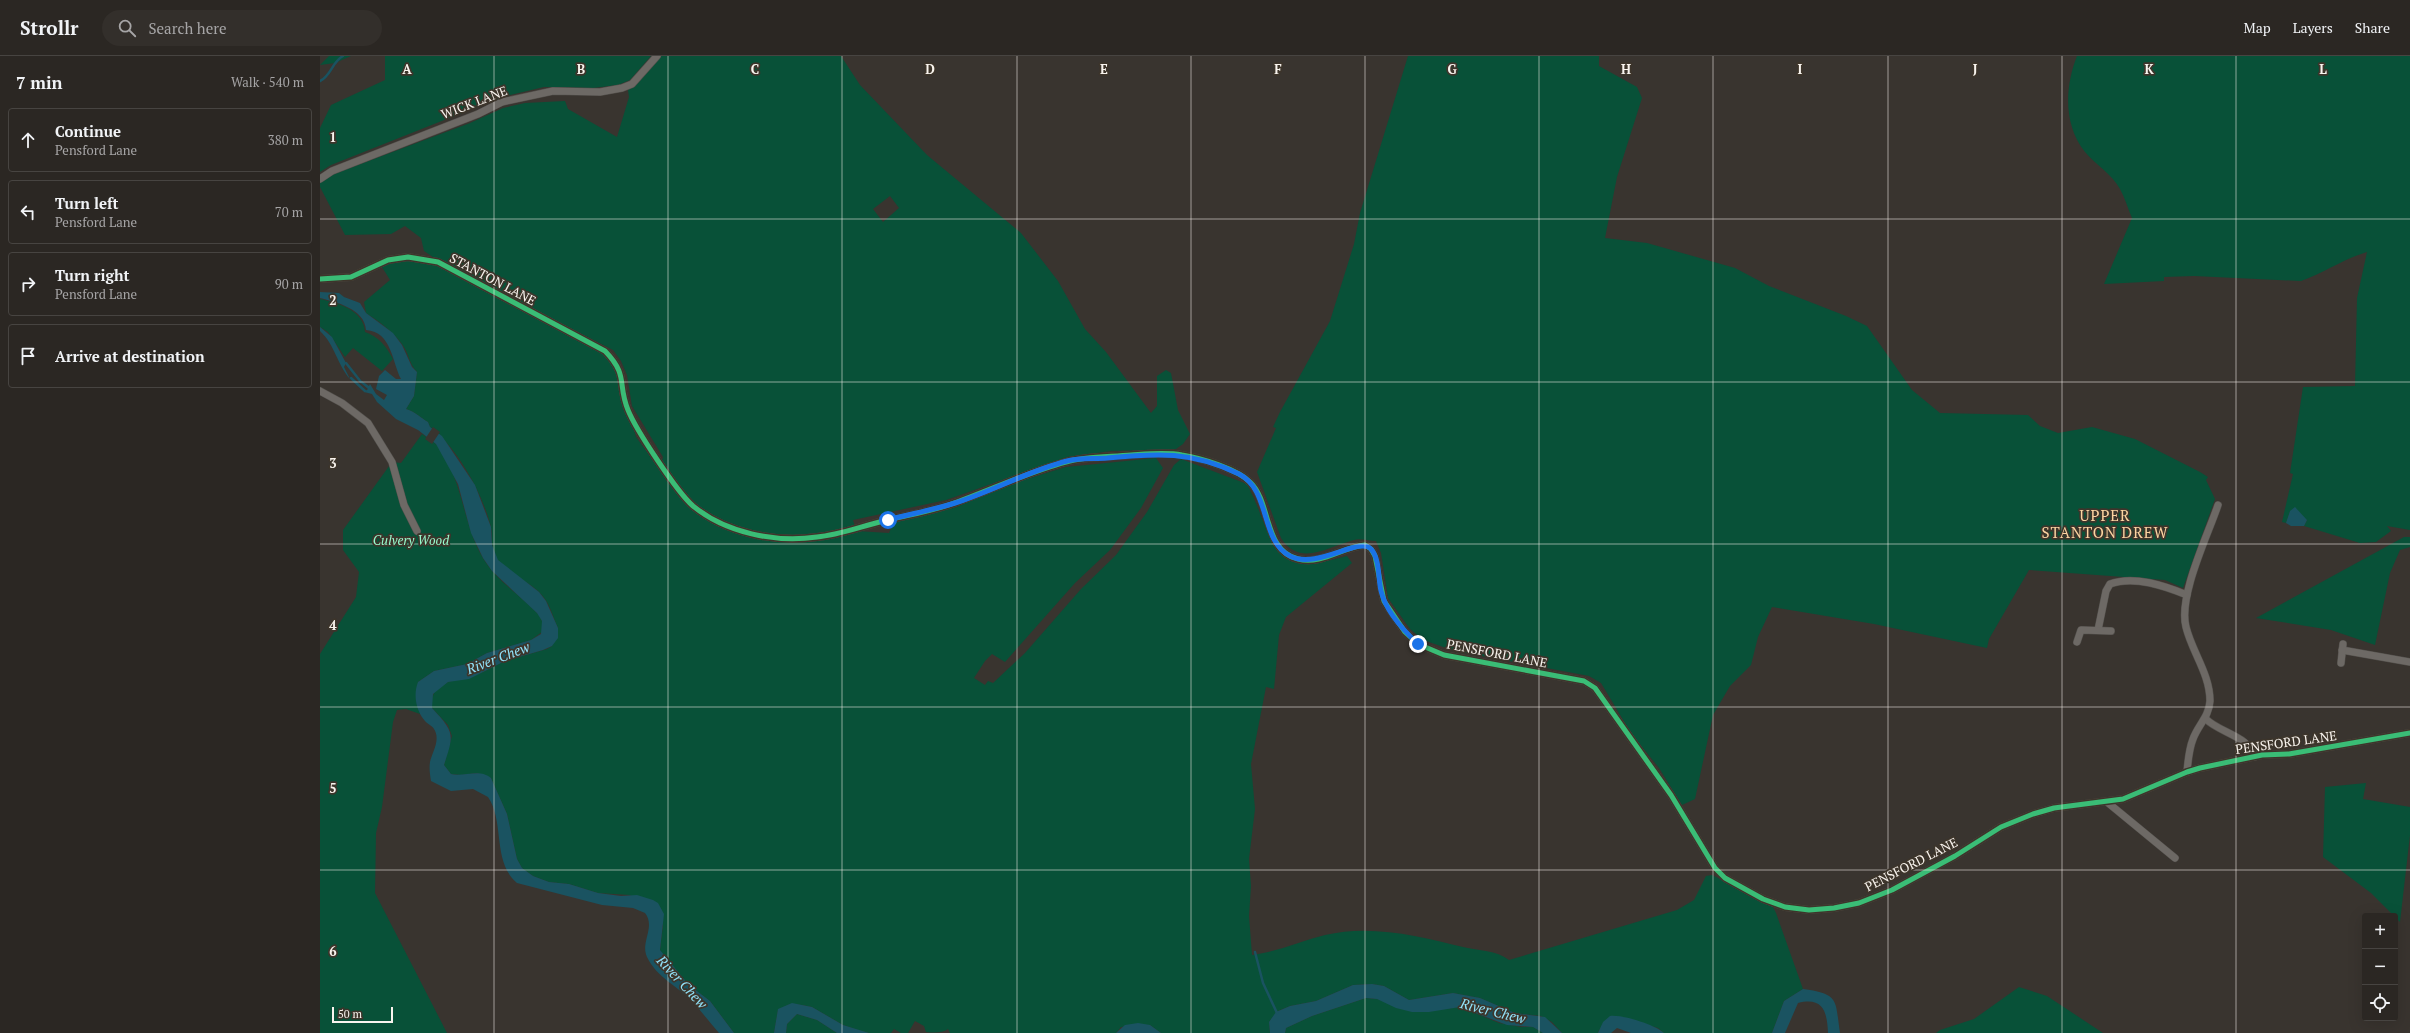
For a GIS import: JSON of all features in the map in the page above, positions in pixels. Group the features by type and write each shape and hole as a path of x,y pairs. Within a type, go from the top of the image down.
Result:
{"street":[{"name":"WICK LANE","path":"320,179 332,171 478,114 502,102 553,91 600,92 622,88 632,84 657,56"},
{"name":"STANTON LANE","path":"320,279 351,277 388,260 408,257 438,262 582,339"},
{"name":"PENSFORD LANE","path":"582,339 605,351 617,363 622,377 627,408 636,425 686,499 697,508 725,524 739,530 763,536 794,539 819,537 956,503 1003,483 1068,461 1145,454 1181,454 1240,475 1256,489 1275,540 1289,556 1299,560 1320,560 1356,545 1365,545 1371,549 1375,556 1384,601 1405,632 1418,644 1444,655 1559,675 1584,681 1595,688 1671,795 1715,868 1726,878 1763,899 1785,907 1809,910 1834,908 1859,903 1892,890 1936,867 2001,827 2054,808 2123,799 2187,772 2254,757 2289,754 2410,733"},
{"path":"320,390 342,403 368,424 392,462 404,505 417,531"},
{"path":"2187,772 2192,740 2206,719 2210,700 2208,685 2185,625 2188,595 2218,505"},
{"path":"2098,630 2106,591 2110,584 2122,582 2154,583 2188,595"},
{"path":"2077,642 2081,630 2111,631"},
{"path":"2341,663 2343,647 2410,662"},
{"path":"2206,719 2217,728 2244,742 2253,751 2254,757"},
{"path":"2107,802 2175,858"}],"green space":[{"path":"329,56 351,56 335,63 320,65"},
{"path":"385,56 651,56 630,80 618,85 593,88 544,87 502,97 331,165 320,172 320,128 331,105 385,80"},
{"path":"660,56 841,56 860,85 927,155 1021,233 1058,281 1085,329 1106,352 1151,413 1157,406 1157,376 1166,370 1171,373 1178,410 1190,434 1183,444 1176,449 1111,451 1067,457 946,500 853,520 856,531 889,533 894,522 957,507 1004,486 1066,467 1156,458 1163,468 1141,508 1110,550 1075,583 1005,662 992,654 985,661 974,678 985,685 988,681 993,683 1025,653 1081,589 1116,555 1147,512 1174,465 1181,459 1247,484 1270,537 1278,550 1287,558 1301,562 1321,562 1347,556 1352,563 1286,617 1279,635 1274,689 1266,687 1251,764 1255,809 1249,859 1251,886 1249,916 1252,955 1261,954 1325,935 1342,932 1377,931 1412,935 1499,954 1509,960 1677,910 1694,900 1706,876 1712,875 1772,905 1776,913 1803,989 1784,1001 1772,1033 1664,1033 1658,1028 1620,1017 1599,1030 1598,1033 1562,1033 1552,1022 1541,1016 1515,1013 1480,998 1453,993 1409,1000 1384,986 1372,984 1353,985 1316,1001 1290,1006 1278,1011 1269,1022 1270,1033 1161,1033 1150,1025 1121,1027 1116,1033 950,1033 948,1029 941,1032 932,1033 926,1032 924,1026 915,1021 908,1033 901,1033 894,1029 891,1033 869,1033 843,1025 812,1007 790,1004 778,1010 774,1033 734,1033 710,1001 689,985 663,955 660,950 663,925 630,895 598,893 569,884 549,882 533,876 522,868 517,859 507,814 491,778 477,773 461,775 451,774 444,765 452,736 448,725 432,708 431,700 435,691 448,682 481,673 505,661 547,649 552,646 558,628 548,604 542,595 501,564 497,559 493,551 491,527 482,500 468,472 450,446 430,427 428,422 416,413 406,409 414,396 417,372 412,366 404,347 398,339 386,327 366,313 364,302 390,280 382,267 395,261 402,260 417,260 438,263 604,353 615,364 636,437 660,470 663,457 632,406 627,375 621,361 613,350 439,261 424,251 421,238 405,226 391,234 345,235 320,187 320,183 331,175 470,123 503,108 525,103 565,101 568,109 617,137 629,97 628,90","holes":["890,196 899,208 883,222 873,209"]},
{"path":"1408,56 1599,56 1599,66 1637,87 1642,98 1617,177 1605,238 1647,243 1735,268 1769,286 1846,316 1867,326 1912,390 1940,413 2028,415 2040,426 2058,433 2092,427 2135,439 2200,472 2208,477 2206,480 2215,499 2183,588 2165,580 2029,570 1989,639 1987,648 1874,624 1772,607 1758,637 1751,665 1730,686 1713,715 1695,799 1682,805 1659,768 1631,733 1601,683 1589,676 1455,651 1423,640 1410,629 1388,598 1381,553 1376,541 1356,539 1325,550 1306,553 1297,552 1289,547 1281,538 1257,472 1276,428 1273,427 1280,412 1330,321 1354,244 1360,213"},
{"path":"2077,56 2410,56 2410,530 2387,526 2391,531 2376,542 2360,543 2304,526 2307,520 2290,511 2286,523 2282,522 2293,474 2290,473 2303,387 2355,386 2357,298 2367,252 2350,258 2301,281 2194,276 2164,277 2164,281 2104,284 2132,218 2117,184 2085,152 2073,130 2068,105 2068,92"},
{"path":"320,299 342,305 355,313 364,324 365,332 374,336 385,346 393,359 382,371 353,348 345,357 328,332 320,327"},
{"name":"Culvery Wood","path":"422,434 437,445 446,458 476,544 483,558 495,574 539,615 542,621 542,632 531,640 487,653 467,664 434,671 418,682 420,714 406,709 397,710 393,722 382,807 376,833 375,893 447,1033 320,1033 320,654 356,597 359,572 343,550 343,530 392,462 401,463"},
{"path":"2404,537 2410,537 2410,547 2400,550 2390,573 2375,645 2331,630 2256,618"},
{"path":"2366,783 2363,799 2410,807 2410,835 2400,922 2398,920 2398,913 2391,913 2371,893 2323,857 2325,787"},
{"path":"2019,987 2047,996 2103,1033 1936,1033 1940,1030 1974,1019"},
{"path":"1366,998 1377,999 1420,1012 1460,1007 1499,1023 1521,1027 1533,1027 1543,1033 1285,1033 1286,1028 1312,1016"},
{"path":"797,1014 817,1020 837,1033 786,1033 787,1024"}],"water":[{"name":"River Chew","path":"320,292 339,293 344,297 360,303 366,313 393,333 402,345 412,367 417,372 414,396 406,409 416,413 428,422 430,427 442,436 475,485 491,527 492,545 498,560 539,592 546,601 558,628 558,638 552,646 505,661 469,679 448,682 433,694 432,708 449,729 451,740 444,765 451,774 477,773 487,775 491,778 507,814 517,859 522,868 533,876 549,882 569,884 598,893 621,896 637,895 658,903 664,914 660,950 689,985 710,1001 734,1033 719,1033 687,996 656,971 645,951 649,924 645,913 633,908 602,905 517,883 509,874 504,864 496,818 488,797 473,789 451,791 431,781 430,762 437,737 433,728 419,713 416,703 416,687 418,682 434,671 467,664 487,653 531,640 541,634 542,621 537,613 492,571 483,558 471,533 458,484 436,444 418,430 396,419 377,402 372,394 364,392 368,389 361,383 362,381 369,386 370,384 376,394 384,400 387,395 376,389 379,376 385,370 396,379 401,379 386,342 375,332 366,330 361,317 355,312 341,304 320,298"},
{"path":"320,327 332,337 346,363 344,367 350,379 342,367 333,348 320,331"},
{"path":"2295,507 2307,520 2304,526 2291,526 2286,523 2290,511"},
{"name":"River Chew","path":"1372,984 1384,986 1409,1000 1453,993 1480,998 1515,1013 1545,1017 1562,1033 1543,1033 1533,1027 1507,1025 1460,1007 1429,1012 1412,1012 1396,1008 1377,999 1366,998 1312,1016 1286,1028 1285,1033 1270,1033 1269,1022 1276,1012 1290,1006 1316,1001 1353,985"},
{"path":"1803,989 1824,993 1834,1000 1840,1033 1828,1033 1825,1012 1818,1004 1806,1002 1798,1003 1785,1033 1772,1033 1784,1001"},
{"path":"792,1003 812,1007 843,1025 869,1033 837,1033 817,1020 797,1014 787,1024 786,1033 774,1033 778,1009"},
{"path":"1610,1016 1638,1021 1654,1027 1664,1033 1631,1033 1617,1028 1611,1033 1598,1033 1603,1022"},
{"path":"1138,1023 1150,1025 1161,1033 1116,1033 1125,1025"}],"pier":[{"path":"433,427 440,432 432,444 425,439"}],"waterway":[{"path":"320,81 327,76 336,62 343,56"},
{"name":"River Chew","path":"346,363 361,382"},
{"name":"River Chew","path":"351,378 365,391"},
{"path":"1255,952 1263,983 1277,1013"}],"cycle path":[{"path":"320,279 351,277 388,260 408,257 438,262 605,351 617,367 620,374 625,401 632,419 677,488 693,506 706,515 720,523 752,534 785,538 817,537 834,534 939,508 1038,471 1066,462 1082,459 1170,454 1182,455 1219,465 1237,473 1251,483 1262,502 1273,537 1279,547 1287,554 1298,559 1315,560 1357,546 1365,545 1371,549 1375,556 1384,601 1405,632 1418,644 1444,655 1584,681 1595,688 1671,795 1715,868 1725,878 1763,899 1785,907 1809,910 1834,908 1859,903 1892,890 1955,856 2001,827 2033,814 2054,808 2123,799 2200,768 2262,755 2289,754 2410,733"}],"district":[{"name":"UPPER STANTON DREW","path":"2105,524"}],"route":[{"path":"888,520 956,503 1003,483 1068,461 1145,454 1181,454 1218,466 1250,481 1256,489 1275,540 1281,549 1289,556 1299,560 1320,560 1356,545 1365,545 1371,549 1375,556 1380,590 1384,601 1405,632 1418,644"}]}
